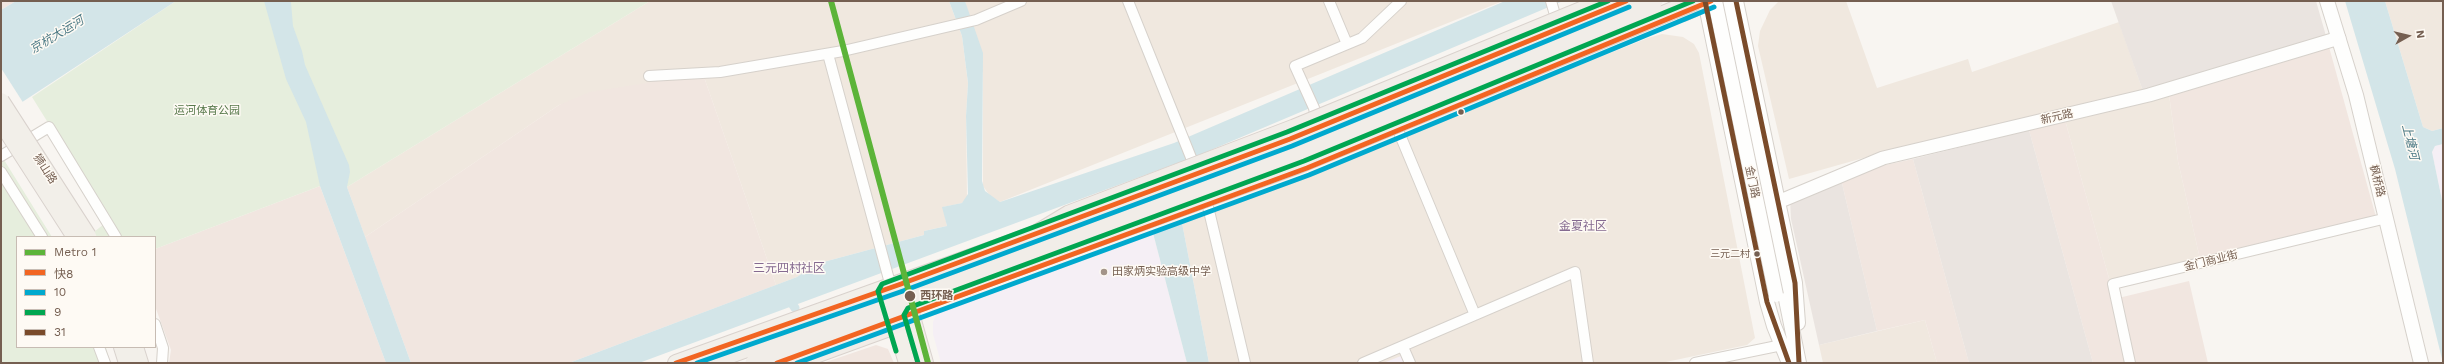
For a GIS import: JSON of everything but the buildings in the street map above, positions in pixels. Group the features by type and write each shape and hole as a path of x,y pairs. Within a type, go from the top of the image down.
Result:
{"highway":[{"path":"706,363 992,261 1294,149 1654,1"},
{"path":"754,363 1300,164 1708,1"},
{"path":"992,261 1069,214 1294,128 1604,2"},
{"path":"793,360 894,317 909,307"}],"main road":[{"path":"676,363 891,284 1074,220 1195,167 1318,128 1626,1"},
{"path":"909,307 1208,204 1329,159 1708,1 1767,302 1790,363"},
{"name":"金门路","path":"1708,1 1799,363"},
{"name":"金门路","path":"1725,1 1781,294 1790,363"},
{"path":"1736,1 1797,295 1799,363"},
{"name":"枫桥路","path":"2328,1 2356,95 2421,363"},
{"name":"狮山路","path":"1,101 83,236"},
{"name":"狮山路","path":"1,122 83,236"},
{"path":"909,307 1036,254 1074,220"},
{"path":"891,284 909,307 925,363"},
{"path":"891,284 894,317 907,363"},
{"path":"122,348 128,363"},
{"path":"135,348 140,363"},
{"path":"777,363 793,360"}],"street":[{"path":"650,76 720,72 828,54 953,24 976,20 1021,1"},
{"path":"1128,1 1195,167 1208,204 1245,363"},
{"path":"1329,1 1347,44"},
{"path":"1329,159 1318,128 1314,108 1295,66 1362,38 1401,1"},
{"path":"1552,5 1559,29 1571,59"},
{"name":"新元路","path":"1778,202 1883,158 2149,95 2339,38"},
{"path":"828,54 891,284"},
{"path":"1,156 49,127 115,236"},
{"path":"1398,130 1475,316"},
{"path":"1,172 41,236"},
{"name":"金门商业街","path":"2130,363 2113,284 2387,218"},
{"path":"1363,363 1402,348 1575,272 1588,363"},
{"path":"156,327 163,348 162,363"},
{"path":"1695,363 1782,345"},
{"path":"99,348 105,363"},
{"path":"1402,348 1410,363"}],"shaded area":[{"path":"1,1 16,1 1,10"},
{"path":"650,1 949,1 962,36 968,83 966,116 967,199 962,203 943,207 947,226 924,231 924,235 816,264 797,277 776,285 703,74 559,105 365,237 347,187"},
{"path":"965,1 1503,1 1000,202 990,196 983,186 983,75"},
{"path":"1779,1 1846,1 1877,88 1968,59 1972,72 2119,22 2144,94 2168,87 2178,161 2200,259 2110,282 2065,120 1888,151 1789,179 1758,46 1760,31 1770,10"},
{"path":"2111,1 2316,1 2326,36 2144,94"},
{"path":"2385,1 2443,1 2443,128 2432,131 2423,127"},
{"name":"三元二村","path":"1662,34 1683,37 1694,44 1699,53 1755,338 1747,345 1661,363 1209,363 1182,223 1648,38"},
{"path":"2326,36 2376,217 2200,259 2178,161 2168,87"},
{"path":"703,74 776,285 569,363 411,363 365,237 559,105 590,92"},
{"path":"2065,120 2110,282 2110,300 2189,281 2208,363 2093,363 2029,130"},
{"path":"2029,130 2093,363 1969,363 1913,159"},
{"path":"2443,144 2443,205 2432,152 2435,146"},
{"path":"1913,159 1969,363 1937,363 1925,320 1877,331 1840,175"},
{"path":"1840,175 1877,331 1819,345 1791,219 1790,199"},
{"path":"320,186 386,363 169,363 171,350 156,309 156,249"},
{"name":"田家炳实验高级中学","path":"1153,233 1187,363 941,363 933,334 933,322 937,312"},
{"path":"1925,320 1937,363 1823,363 1819,345"},
{"path":"876,345 888,349 894,363 823,363"},
{"path":"1401,356 1404,363 1383,363"}],"green space":[{"name":"运河体育公园","path":"176,1 650,1 347,187 320,186 156,249 156,236 118,236 32,97"},
{"path":"1,155 51,236 16,236 16,348 106,348 110,363 1,363"},
{"path":"104,224 111,236 96,236 94,232"}],"water":[{"name":"京杭大运河","path":"16,1 176,1 1,116 1,10"},
{"path":"264,1 291,2 293,26 302,51 305,65 349,165 350,172 347,187 411,363 386,363 320,186 306,122 286,79"},
{"path":"949,1 965,1 983,53 982,181 985,191 1000,202 1174,143 1505,1 1563,1 1199,155 639,363 569,363 797,277 816,264 924,235 924,231 947,226 942,207 962,203 968,194 966,116 968,83 962,36"},
{"name":"上塘河","path":"2345,1 2385,1 2423,127 2432,131 2443,128 2443,144 2435,146 2432,152 2443,205 2443,363 2395,169"},
{"path":"1182,223 1209,363 1187,363 1153,233"}],"pier":[{"path":"1,68 24,104 1,118"}],"metro line":[{"name":"1","path":"831,1 928,363"}],"transit line":[{"name":"9","path":"896,351 878,291 882,284 1287,132 1608,1"},
{"name":"快8","path":"676,363 901,284 1290,139 1626,1"},
{"name":"9","path":"918,363 904,315 908,308 1304,161 1693,1"},
{"name":"31","path":"1705,1 1767,302 1789,363"},
{"name":"快8","path":"777,363 1307,168 1711,1"},
{"name":"31","path":"1736,1 1795,283 1799,363"},
{"name":"10","path":"697,363 903,291 1292,146 1629,7"},
{"name":"10","path":"797,363 1309,175 1714,7"}],"place":[{"name":"三元二村","path":"1757,254"},
{"name":"田家炳实验高级中学","path":"1104,272"},
{"name":"西环路","path":"910,296"}],"district":[{"name":"金夏社区","path":"1583,226"},
{"name":"三元四村社区","path":"789,268"}]}
